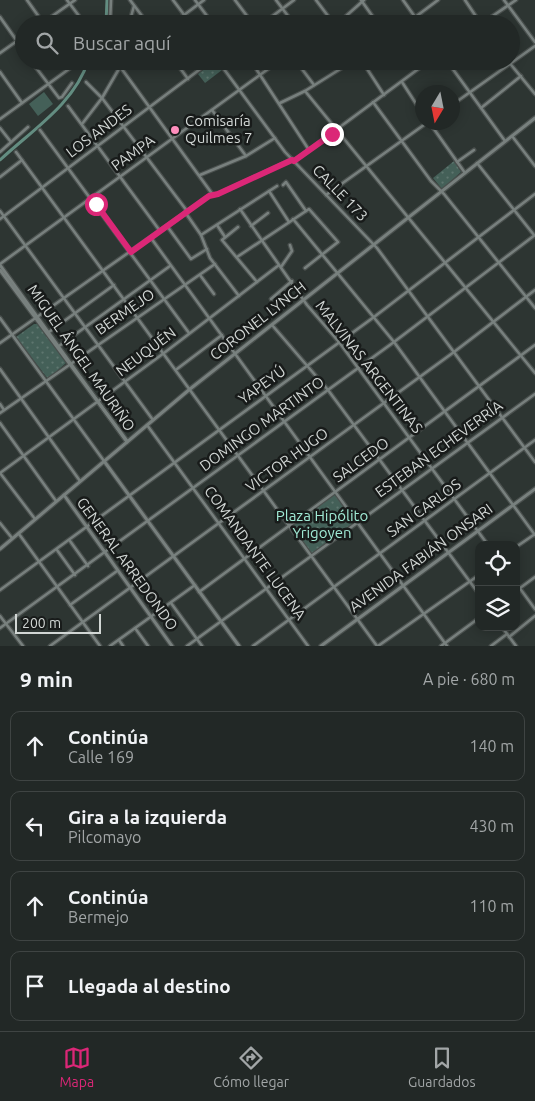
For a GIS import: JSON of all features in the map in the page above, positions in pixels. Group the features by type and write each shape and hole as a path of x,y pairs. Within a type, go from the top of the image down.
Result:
{"main road":[{"name":"CORONEL LYNCH","path":"0,549 190,389 535,118"},
{"name":"MIGUEL ÁNGEL MAURIÑO","path":"0,265 127,442"},
{"name":"MIGUEL ÁNGEL MAURIÑO","path":"0,270 49,332 70,364"},
{"path":"104,461 239,646"},
{"name":"AVENIDA FABIÁN ONSARI","path":"321,646 535,489"},
{"name":"GENERAL ARREDONDO","path":"64,495 172,646"}],"street":[{"path":"27,0 37,15"},
{"path":"67,0 78,15"},
{"path":"54,15 75,0"},
{"path":"111,0 111,15"},
{"path":"130,0 141,15"},
{"path":"173,0 184,15 204,0"},
{"path":"195,0 206,15"},
{"path":"235,0 246,15"},
{"path":"276,0 287,15"},
{"path":"275,15 294,0"},
{"path":"316,0 329,15"},
{"path":"402,0 413,15"},
{"path":"418,15 438,0"},
{"path":"465,0 475,15"},
{"path":"504,0 515,15"},
{"path":"494,15 516,0"},
{"path":"347,15 362,1 372,15"},
{"path":"132,15 134,6"},
{"path":"0,17 15,38"},
{"path":"520,22 535,42"},
{"path":"0,53 15,42"},
{"path":"520,55 535,46"},
{"path":"37,70 60,98 72,83"},
{"path":"0,119 68,70"},
{"path":"82,124 102,98 117,70"},
{"path":"122,70 213,195"},
{"path":"182,70 188,79"},
{"name":"LOS ANDES","path":"0,219 200,70"},
{"name":"CALLE 173","path":"225,70 293,160 374,244 535,462"},
{"path":"257,70 310,150"},
{"name":"PAMPA","path":"0,265 267,70"},
{"path":"303,70 314,85"},
{"path":"280,103 305,91 338,70"},
{"path":"368,70 384,94"},
{"path":"0,343 213,195 293,160 310,150 417,70"},
{"path":"453,70 505,141"},
{"path":"460,100 499,70"},
{"path":"515,70 535,94"},
{"path":"0,72 22,103"},
{"path":"481,108 520,76"},
{"path":"86,82 102,98 124,126 186,212 201,235 215,264 240,296"},
{"path":"402,82 415,102"},
{"path":"305,91 535,373"},
{"path":"373,102 535,308"},
{"path":"68,106 160,231"},
{"path":"212,110 246,156"},
{"path":"0,152 28,127"},
{"path":"0,128 11,142"},
{"path":"40,130 152,279 189,334"},
{"path":"326,195 417,130"},
{"path":"434,130 465,173"},
{"path":"512,136 535,166"},
{"path":"200,175 246,156 275,138"},
{"path":"457,162 474,150"},
{"path":"16,152 378,646 475,578"},
{"path":"0,178 22,160"},
{"path":"477,163 535,236"},
{"path":"283,185 286,182 307,210 338,242 306,268"},
{"path":"201,235 277,186"},
{"path":"269,191 289,222"},
{"name":"YAPEYÚ","path":"0,590 70,541 446,264 535,194"},
{"name":"MALVINAS ARGENTINAS","path":"240,209 304,300 339,342 485,541"},
{"path":"237,257 307,210"},
{"path":"0,211 153,420"},
{"path":"251,226 268,213"},
{"path":"293,219 394,342 535,534 520,544"},
{"path":"217,225 226,237"},
{"path":"167,226 191,259 207,249"},
{"path":"238,227 222,240 257,282"},
{"name":"DOMINGO MARTINTO","path":"0,628 105,554 466,289 535,236"},
{"path":"151,238 446,645"},
{"name":"NEUQUÉN","path":"0,473 280,266 292,251 290,245"},
{"name":"BERMEJO","path":"0,413 215,264"},
{"path":"59,346 170,266"},
{"path":"200,275 214,294"},
{"path":"271,299 292,281"},
{"path":"49,332 114,285"},
{"name":"VICTOR HUGO","path":"50,646 355,425 535,290"},
{"path":"0,318 104,461"},
{"path":"272,325 328,390 355,425 475,589"},
{"path":"176,369 222,335"},
{"name":"SALCEDO","path":"200,592 535,345"},
{"path":"0,369 80,481"},
{"name":"ESTEBAN ECHEVERRÍA","path":"187,646 535,394"},
{"path":"0,404 4,410"},
{"path":"0,423 56,501"},
{"name":"COMANDANTE LUCENA","path":"147,425 308,646"},
{"name":"SAN CARLOS","path":"253,646 535,440"},
{"path":"0,473 35,519"},
{"path":"0,523 12,538"},
{"path":"18,533 100,646"},
{"path":"70,541 88,566"},
{"path":"57,550 75,575"},
{"path":"70,605 118,571"},
{"path":"535,577 520,588 535,609"},
{"path":"110,646 195,586"},
{"path":"171,603 202,646"},
{"path":"0,616 22,646"},
{"path":"491,646 535,616"},
{"path":"441,646 446,645 475,621"},
{"path":"135,628 148,646"},
{"path":"505,631 516,646"},
{"path":"118,640 123,646"}],"green space":[{"path":"203,70 222,70 205,83 198,74"},
{"path":"44,92 53,104 38,116 29,104"},
{"path":"454,161 461,172 442,189 433,178"},
{"path":"34,324 38,324 66,363 48,379 16,337"},
{"name":"Plaza Hipólito Yrigoyen","path":"335,492 357,522 311,555 290,525"}],"waterway":[{"path":"106,15 107,0"},
{"path":"0,160 63,103 84,70"}],"place":[{"name":"Comisaría Quilmes 7","path":"175,130"}],"route":[{"path":"96,204 131,252 209,196 218,194 292,160 294,161 332,134"}]}
